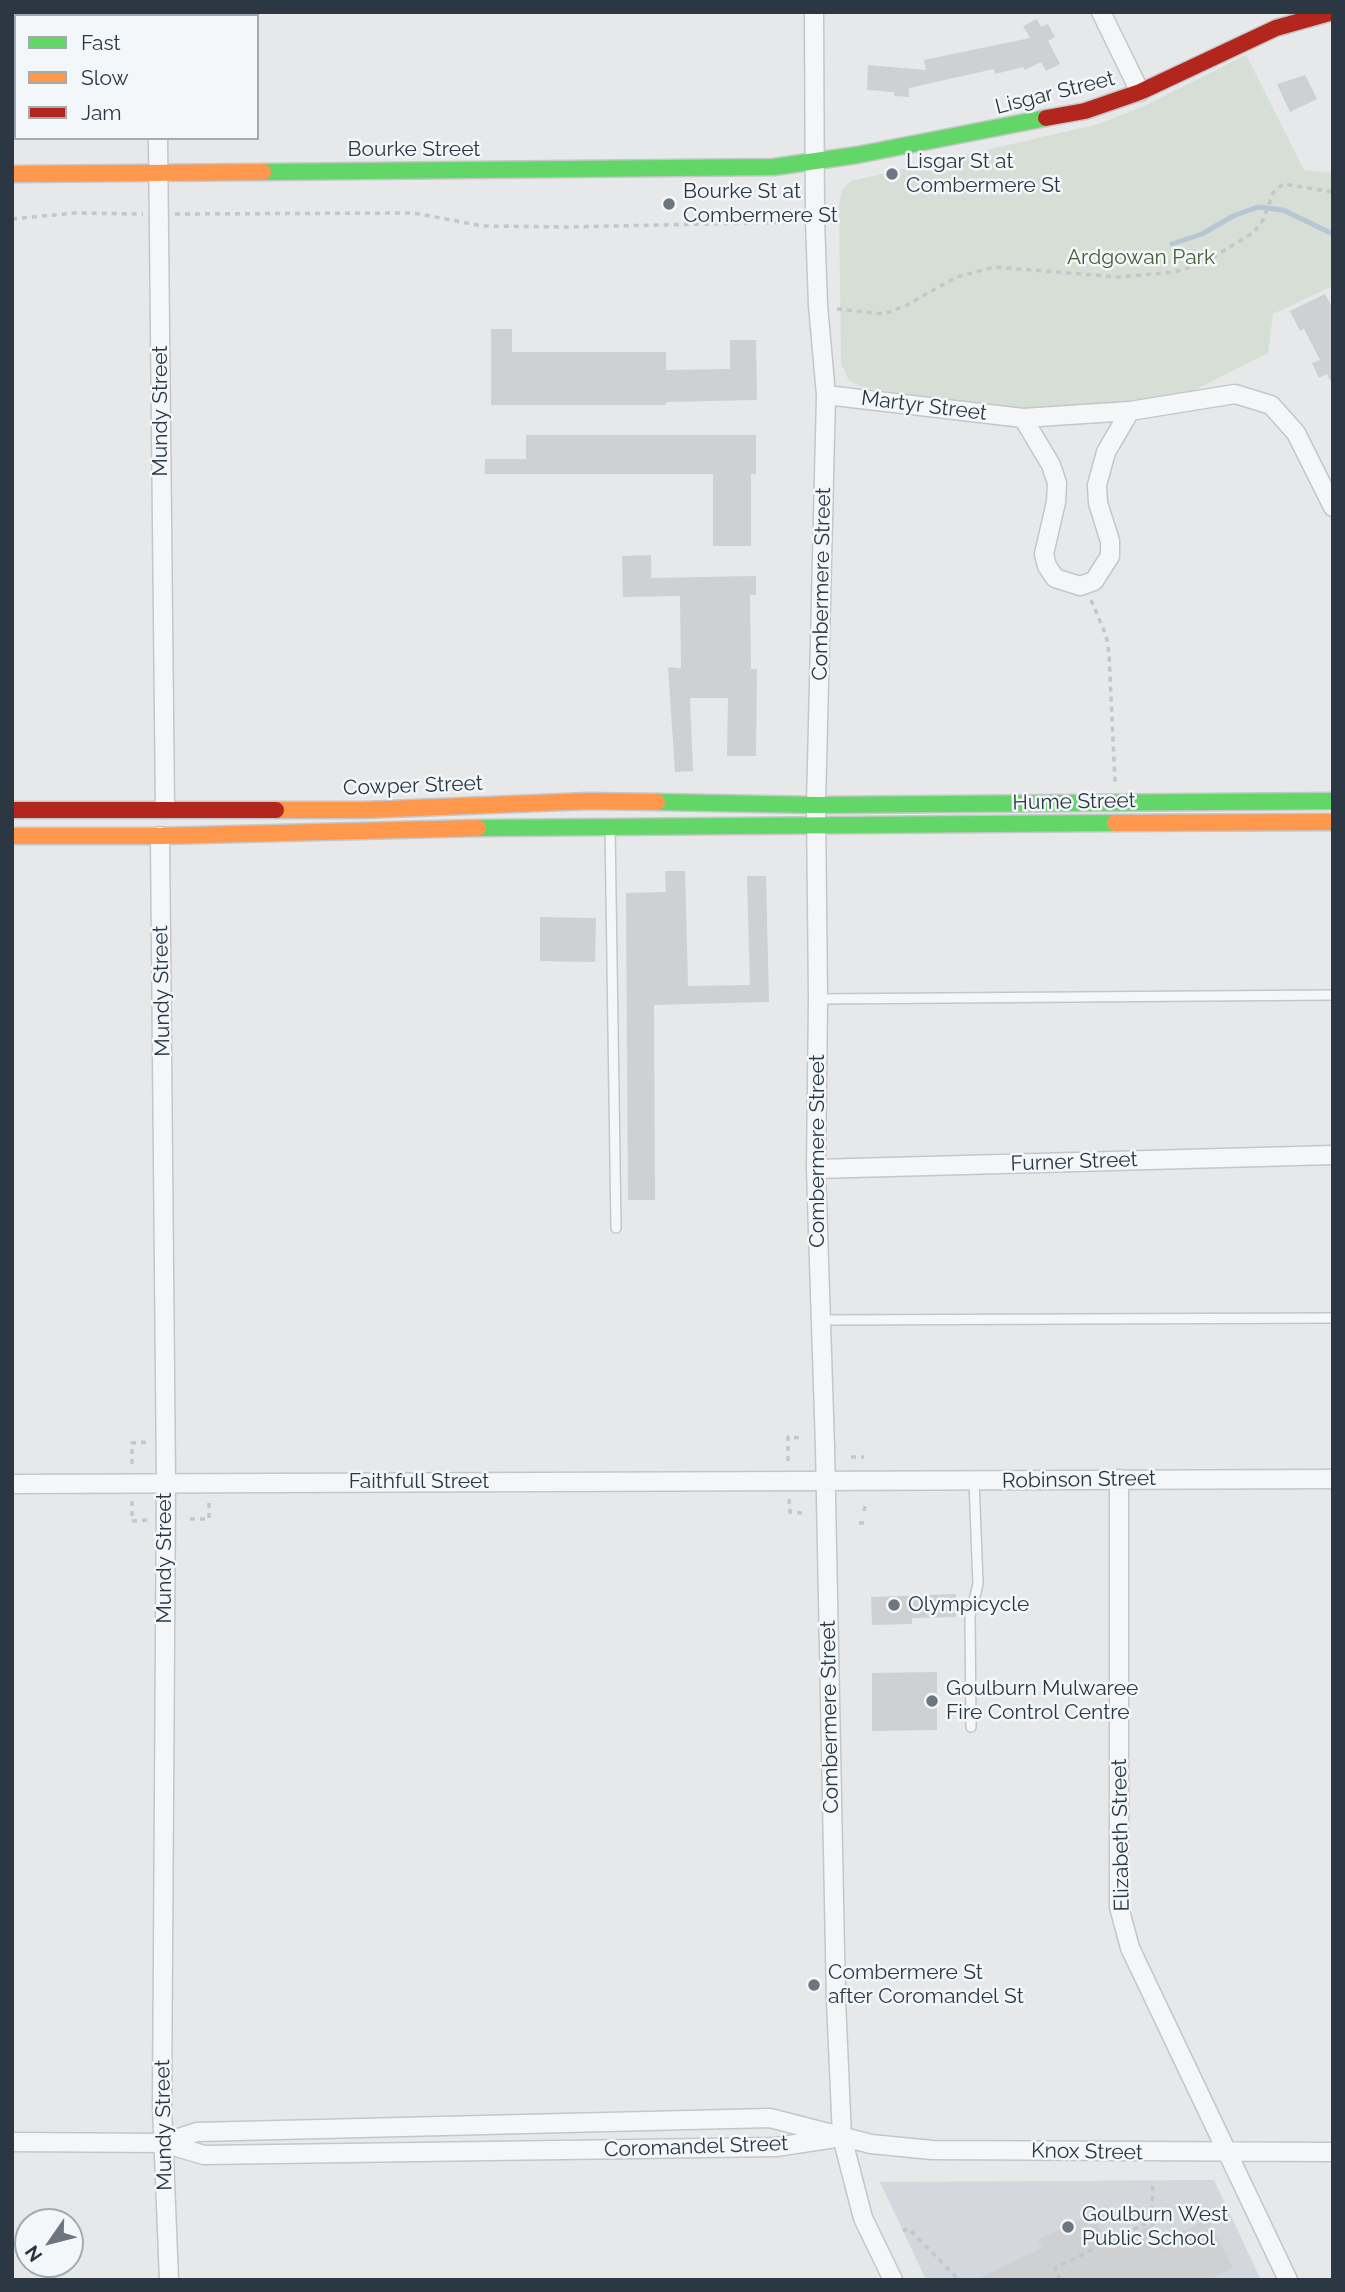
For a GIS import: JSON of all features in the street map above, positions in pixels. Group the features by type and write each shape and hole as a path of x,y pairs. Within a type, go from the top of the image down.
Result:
{"main road":[{"name":"Lisgar Street","path":"815,162 1051,119 1140,92 1276,27 1333,12"},
{"name":"Bourke Street","path":"12,174 740,168 815,162"},
{"name":"Cowper Street","path":"12,810 364,810 589,801 816,805"},
{"name":"Hume Street","path":"816,805 1333,801"},
{"name":"Hume Street","path":"816,825 1333,822"},
{"name":"Cowper Street","path":"12,836 160,836 610,825 816,825"}],"street":[{"name":"Combermere Street","path":"814,12 815,221 818,305 826,395 816,805 816,1169 842,2137 863,2218 893,2280"},
{"path":"1101,12 1140,92"},
{"name":"Mundy Street","path":"158,140 165,809"},
{"name":"Martyr Street","path":"826,395 1023,418 1130,411 1234,394 1271,405 1296,433 1333,507"},
{"path":"1023,418 1051,465 1057,483 1044,554 1047,566 1055,578 1067,584 1084,584 1094,581 1110,556 1110,541 1098,503 1097,485 1106,452 1130,411"},
{"name":"Mundy Street","path":"160,836 166,1484 163,2143 169,2280"},
{"name":"Furner Street","path":"816,1169 1333,1155"},
{"name":"Elizabeth Street","path":"1119,1479 1119,1907 1130,1948 1288,2280"},
{"name":"Robinson Street","path":"825,1480 1333,1479"},
{"name":"Faithfull Street","path":"12,1484 825,1480"},
{"name":"Coromandel Street","path":"163,2143 197,2132 770,2118 842,2137"},
{"path":"631,2122 632,2149"},
{"path":"481,2125 483,2151"},
{"path":"338,2129 339,2153"},
{"name":"Knox Street","path":"842,2137 932,2150 1229,2154 1333,2152"},
{"name":"Coromandel Street","path":"12,2143 163,2143 204,2155 776,2147 842,2137"}],"lane":[{"path":"610,825 616,1228"},
{"path":"818,999 1333,995"},
{"path":"819,1320 1333,1318"},
{"path":"971,1727 970,1616 978,1584 974,1481"}],"path":[{"path":"818,305 859,313 884,314 907,306 956,277 995,267 1118,277 1175,272 1205,262 1243,241 1263,220 1273,193 1283,184 1333,192"},
{"path":"12,219 74,213 383,212 414,213 483,226 568,227 815,221"},
{"path":"1084,584 1106,635 1109,654 1115,801"},
{"path":"788,1461 788,1437 801,1438"},
{"path":"132,1464 132,1443 151,1442"},
{"path":"852,1457 864,1457"},
{"path":"132,1496 132,1521 152,1520"},
{"path":"190,1518 209,1519 209,1496"},
{"path":"789,1496 790,1512 802,1513"},
{"path":"859,1523 865,1522"},
{"path":"1153,2180 1151,2221 1164,2248 1182,2239"},
{"path":"1060,2280 1055,2268 1151,2221"},
{"path":"903,2231 908,2228 959,2280"},
{"path":"1100,2238 1103,2244"},
{"path":"1070,2252 1073,2259"}],"shaded area":[{"name":"Goulburn West Public School","path":"1214,2180 1261,2280 926,2280 880,2182"}],"green space":[{"name":"Ardgowan Park","path":"1246,55 1304,170 1333,173 1333,286 1273,314 1268,353 1189,393 1059,409 979,406 863,387 849,381 841,363 839,205 842,190 851,181 1099,124 1144,106"}],"building":[{"path":"1037,19 1041,27 1048,24 1055,37 1048,41 1060,64 1046,71 1041,62 1025,70 1023,67 995,74 994,69 909,88 909,97 894,96 894,92 867,90 868,65 926,70 924,60 1030,38 1023,26"},
{"path":"1305,75 1317,99 1290,112 1277,84"},
{"path":"1325,294 1333,309 1333,386 1327,374 1319,378 1312,363 1320,360 1304,329 1300,331 1290,311"},
{"path":"491,329 512,329 512,352 666,352 666,370 730,369 730,340 756,340 757,400 666,402 666,405 491,405"},
{"path":"526,435 756,435 756,474 751,474 751,546 713,546 713,474 485,474 485,459 526,459"},
{"path":"651,555 651,578 756,576 756,595 750,595 751,669 757,669 756,756 727,756 728,698 690,698 693,771 675,772 668,667 681,668 680,596 623,597 622,556"},
{"path":"665,871 685,871 688,986 750,985 747,876 766,876 769,1002 654,1005 655,1200 628,1200 626,893 666,892"},
{"path":"540,917 596,918 595,962 540,961"},
{"path":"956,1594 956,1617 912,1618 912,1624 872,1625 871,1597"},
{"path":"937,1672 937,1730 872,1731 872,1673"},
{"path":"1093,2213 1109,2245 1151,2225 1159,2243 1208,2219 1233,2268 1209,2280 975,2280 1042,2248 1038,2240"}],"waterway":[{"path":"1172,244 1202,234 1233,216 1258,207 1283,210 1333,234"}],"traffic: fast":[{"path":"263,172 774,167 857,155 1046,118"},
{"path":"657,802 816,805 1333,801"},
{"path":"478,828 1115,823"}],"traffic: slow":[{"path":"12,174 263,172"},
{"path":"276,810 364,810 589,801 657,802"},
{"path":"1115,823 1333,822"},
{"path":"12,836 160,836 478,828"}],"traffic: jam":[{"path":"1046,118 1085,111 1140,92 1276,28 1333,12"},
{"path":"12,810 276,810"}],"place":[{"name":"Lisgar St at Combermere St","path":"892,174"},
{"name":"Bourke St at Combermere St","path":"669,204"},
{"name":"Olympicycle","path":"894,1605"},
{"name":"Goulburn Mulwaree Fire Control Centre","path":"932,1701"},
{"name":"Combermere St after Coromandel St","path":"814,1985"},
{"name":"Goulburn West Public School","path":"1068,2227"}]}
